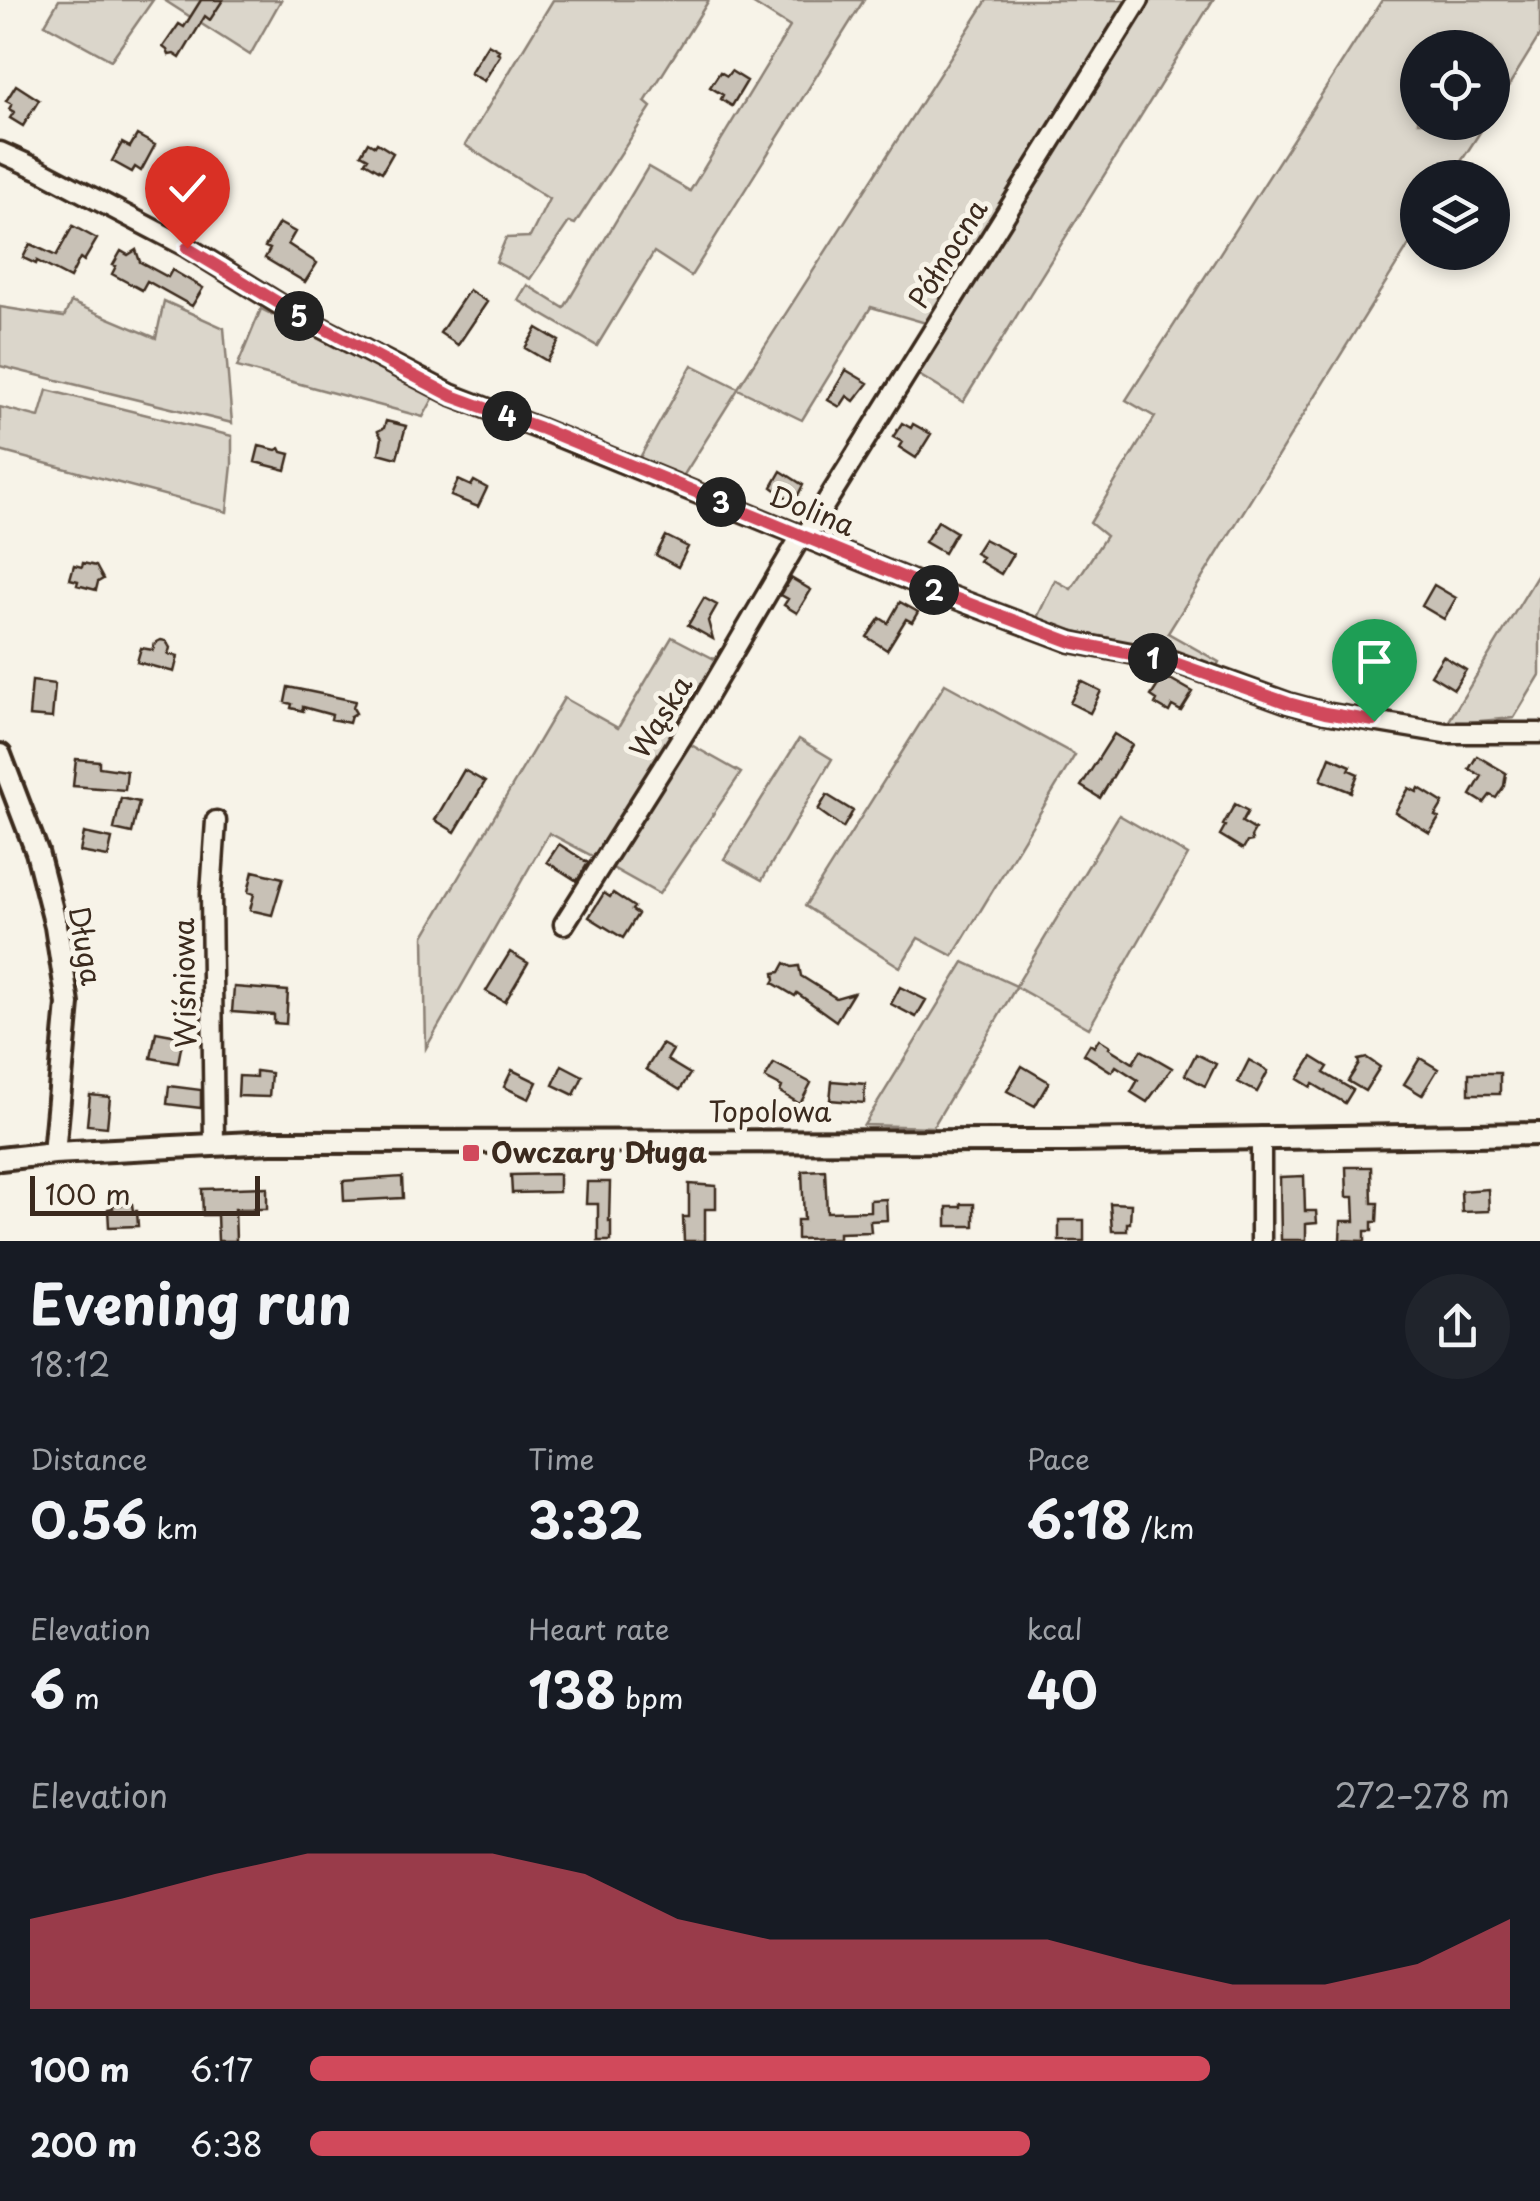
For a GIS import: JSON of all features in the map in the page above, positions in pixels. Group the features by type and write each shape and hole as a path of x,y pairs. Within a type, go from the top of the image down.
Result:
{"street":[{"name":"Północna","path":"802,537 1139,0"},
{"name":"Dolina","path":"0,152 187,248 297,314 423,382 1071,642 1172,662 1325,713 1445,732 1540,733"},
{"name":"Wąska","path":"564,924 802,537"},
{"name":"Długa","path":"0,756 37,852 56,926 68,1004 54,1153"},
{"name":"Wiśniowa","path":"214,1144 211,894 216,821"},
{"name":"Topolowa","path":"0,1158 214,1144 1540,1134"},
{"path":"1261,1137 1261,1241"}],"shaded area":[{"path":"59,0 153,0 111,60 45,24"},
{"path":"164,0 281,0 250,55"},
{"path":"553,0 709,0 645,102 651,107 575,224 569,222 530,279 496,262 506,238 530,237 549,199 465,145"},
{"path":"864,0 691,276 654,252 597,346 518,300 527,285 564,308 648,167 690,191 790,27 752,3"},
{"path":"987,0 1213,0 963,402 901,364 926,323 871,307 802,420 738,389 682,478 638,461 692,365 738,388"},
{"path":"1382,0 1540,0 1540,35 1510,84 1510,30 1400,30 1400,140 1475,140 1462,160 1400,160 1400,259 1168,633 1219,662 1215,670 1154,649 1035,622 1055,580 1071,589 1106,536 1090,523 1155,417 1126,400"},
{"path":"164,301 224,328 232,423 0,366 0,307 64,317 71,302 156,338"},
{"path":"261,309 434,397 423,417 237,367"},
{"path":"47,390 232,436 227,512 0,451 0,407 39,417"},
{"path":"1540,571 1540,675 1514,718 1447,724"},
{"path":"672,637 720,662 598,859 549,833 426,1048 424,936 564,698 618,728"},
{"path":"945,684 1075,755 953,956 918,938 900,967 805,906"},
{"path":"799,739 832,759 762,880 724,859"},
{"path":"686,742 741,773 659,894 609,866"},
{"path":"1119,815 1188,855 1089,1028 1016,987 933,1127 864,1125 964,962 1016,986"}],"building":[{"path":"201,0 223,0 210,20 205,16 180,58 169,55 163,47 179,24 184,27"},
{"path":"488,44 499,50 500,55 484,81 470,73"},
{"path":"731,71 747,81 732,106 710,87 720,72 727,76"},
{"path":"16,85 39,100 23,126 10,118 14,112 9,109 12,104 6,101"},
{"path":"137,135 155,145 141,171 135,167 132,172 112,161 122,143 130,147"},
{"path":"368,142 393,153 382,172 365,162 368,158 361,154"},
{"path":"279,223 295,232 288,244 317,263 305,282 265,258 270,249 265,247"},
{"path":"73,226 97,239 84,261 80,258 70,278 23,258 30,244 56,256"},
{"path":"136,250 140,262 168,277 172,270 203,288 192,306 147,281 142,290 112,274 121,251 128,255"},
{"path":"469,290 487,302 458,345 440,333"},
{"path":"537,328 559,341 547,361 525,348"},
{"path":"846,370 868,383 854,401 847,396 840,407 828,400"},
{"path":"386,421 406,426 397,458 379,453 382,438 378,431"},
{"path":"902,423 931,434 916,458 899,447 902,442 893,437"},
{"path":"259,446 280,448 290,454 286,470 255,462"},
{"path":"781,471 803,485 794,503 772,487"},
{"path":"458,480 471,486 474,481 487,488 478,507 451,496"},
{"path":"938,521 956,532 944,553 925,542"},
{"path":"666,536 688,547 678,567 656,555"},
{"path":"984,539 1013,554 1001,574 979,561 982,557 975,553"},
{"path":"83,563 96,566 103,579 96,590 70,579 74,565 82,567"},
{"path":"791,578 811,590 797,613 784,605 788,599 781,595"},
{"path":"1434,585 1456,598 1444,619 1422,606"},
{"path":"704,598 717,605 708,621 713,639 688,625"},
{"path":"900,602 918,612 912,622 906,619 887,650 867,637 880,618 888,623"},
{"path":"161,640 170,648 168,654 178,656 174,672 137,662 141,648 153,650"},
{"path":"1443,656 1466,670 1454,689 1431,675"},
{"path":"1172,680 1193,692 1181,711 1172,706 1169,712 1155,704 1157,700 1151,696 1160,682"},
{"path":"32,681 55,684 52,718 29,716"},
{"path":"1081,681 1101,691 1090,713 1070,703"},
{"path":"288,687 355,701 356,713 349,723 303,707 303,711 291,708 292,704 285,702"},
{"path":"1114,734 1132,745 1100,798 1081,786"},
{"path":"1477,756 1506,773 1496,798 1490,795 1484,803 1471,795 1482,776 1469,769"},
{"path":"1330,757 1351,766 1349,770 1358,774 1351,792 1321,780"},
{"path":"76,759 99,761 99,767 127,771 125,790 73,786"},
{"path":"464,770 485,782 455,832 435,820"},
{"path":"1409,788 1417,792 1419,788 1443,803 1430,833 1395,812"},
{"path":"827,795 853,811 843,828 818,810"},
{"path":"121,798 139,802 132,833 114,829"},
{"path":"1235,804 1248,811 1242,822 1255,830 1252,841 1243,849 1220,835"},
{"path":"84,833 112,839 108,857 80,852"},
{"path":"559,844 588,863 577,881 547,862"},
{"path":"253,871 283,878 272,915 250,910 254,894 248,892"},
{"path":"604,893 610,897 613,893 638,914 623,938 589,917"},
{"path":"510,952 528,963 505,1002 486,991"},
{"path":"785,963 799,966 801,976 836,998 853,993 836,1021 797,993 795,996 773,983 774,973 780,972"},
{"path":"234,987 288,991 286,1024 274,1023 274,1015 232,1012"},
{"path":"900,987 926,1000 916,1017 891,1004"},
{"path":"156,1032 183,1037 178,1063 151,1058"},
{"path":"1099,1039 1133,1063 1141,1050 1172,1068 1147,1102 1131,1092 1138,1080 1116,1066 1112,1072 1084,1054"},
{"path":"662,1044 673,1050 667,1060 690,1074 680,1090 646,1069"},
{"path":"1196,1054 1216,1064 1205,1086 1185,1075"},
{"path":"1312,1057 1328,1067 1324,1073 1353,1090 1345,1103 1298,1079"},
{"path":"1367,1058 1380,1067 1365,1091 1348,1081 1358,1060"},
{"path":"1420,1058 1438,1069 1422,1095 1404,1084"},
{"path":"1249,1060 1268,1071 1257,1092 1238,1082"},
{"path":"774,1063 811,1083 800,1104 765,1078"},
{"path":"562,1065 583,1076 574,1095 553,1085"},
{"path":"1022,1066 1049,1082 1035,1106 1007,1091"},
{"path":"512,1070 537,1082 529,1099 504,1087"},
{"path":"256,1071 271,1073 269,1097 238,1096 239,1076 256,1077"},
{"path":"1469,1073 1500,1073 1500,1094 1469,1094"},
{"path":"832,1081 865,1084 864,1103 830,1100"},
{"path":"169,1086 201,1090 201,1108 167,1104"},
{"path":"90,1095 110,1097 107,1127 87,1125"},
{"path":"1346,1167 1371,1167 1372,1203 1378,1203 1377,1222 1372,1222 1372,1231 1365,1231 1365,1241 1340,1240 1341,1221 1355,1221 1354,1197 1347,1197"},
{"path":"825,1170 827,1212 870,1211 870,1200 886,1199 887,1220 870,1221 871,1232 797,1239 797,1220 804,1220 802,1171"},
{"path":"559,1174 559,1192 512,1193 511,1175"},
{"path":"1304,1176 1305,1211 1316,1211 1317,1223 1306,1224 1306,1240 1281,1240 1280,1177"},
{"path":"402,1177 403,1198 344,1201 343,1181"},
{"path":"587,1182 610,1182 611,1241 598,1241 598,1204 586,1204"},
{"path":"689,1184 716,1186 716,1209 705,1209 705,1241 684,1241 683,1217 689,1217"},
{"path":"267,1187 267,1209 235,1209 236,1241 218,1241 217,1215 203,1215 202,1189"},
{"path":"1488,1189 1489,1211 1462,1212 1461,1191"},
{"path":"1110,1203 1131,1204 1127,1231 1112,1231"},
{"path":"132,1204 138,1226 109,1227 108,1209 112,1205"},
{"path":"974,1204 974,1226 947,1226 947,1207"},
{"path":"1059,1220 1084,1220 1084,1241 1059,1241"}],"place":[{"name":"Owczary Długa","path":"471,1153"}],"route":[{"path":"187,248 297,314 452,396 540,428 944,594 1071,642 1172,662 1288,703 1374,721"}]}
